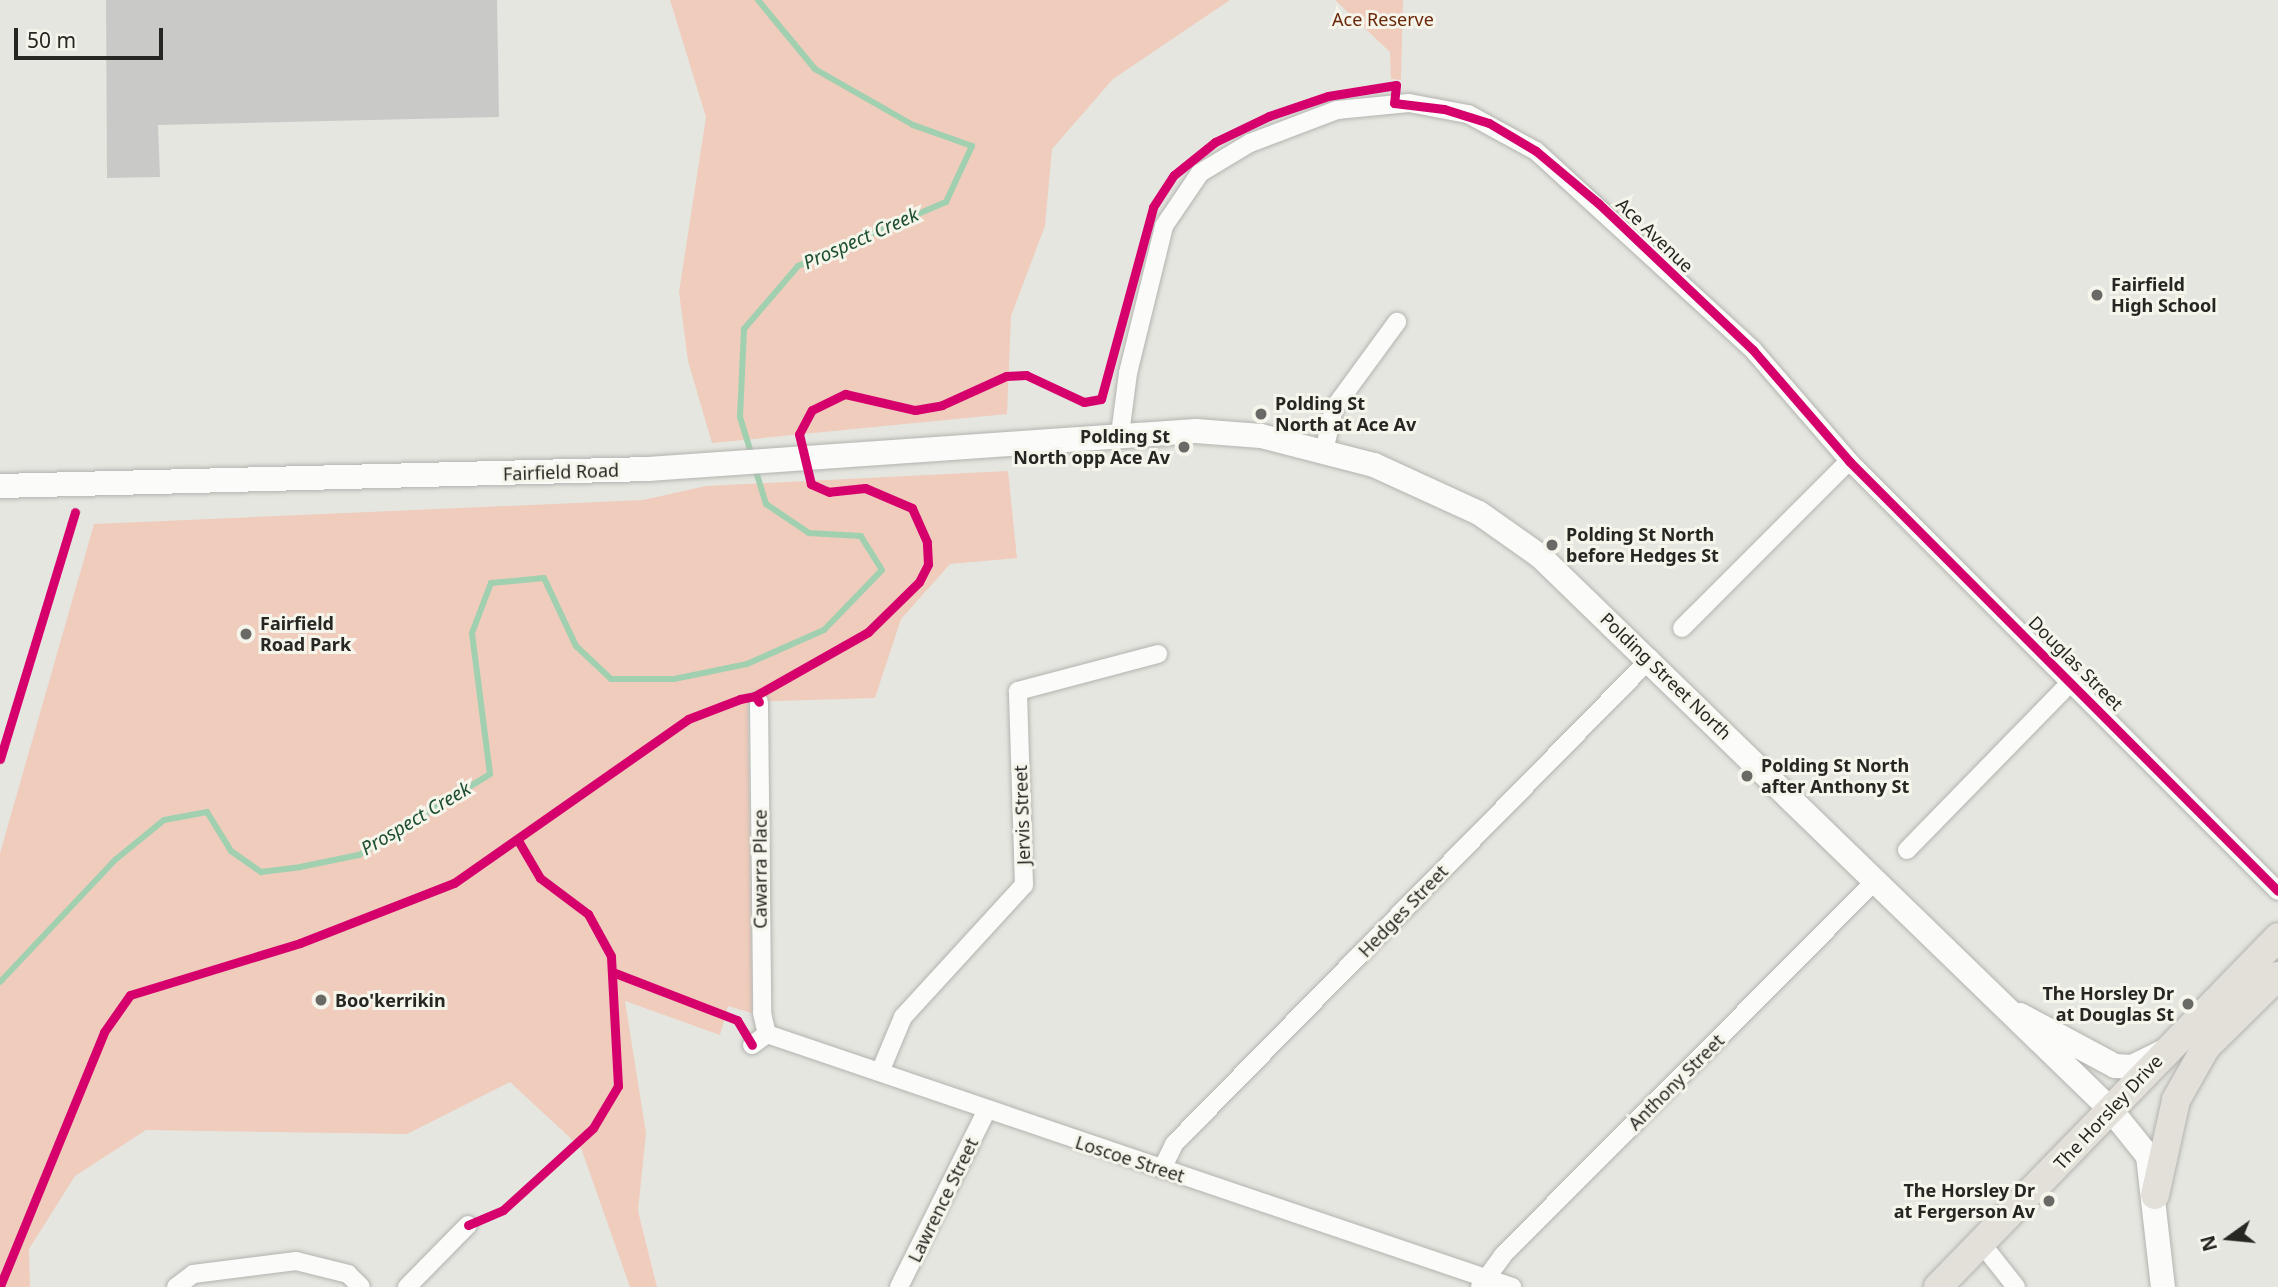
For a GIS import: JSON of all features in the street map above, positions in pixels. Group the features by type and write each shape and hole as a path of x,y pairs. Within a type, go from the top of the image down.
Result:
{"main road":[{"name":"Polding Street North","path":"1120,434 1196,431 1324,451 1405,477 1479,513 1540,556 1650,659 2110,1111 2148,1156 2155,1195 2164,1287"},
{"name":"Fairfield Road","path":"0,486 719,465 1120,434"},
{"name":"The Horsley Drive","path":"1938,1287 2278,937"},
{"path":"2155,1195 2176,1100 2206,1047 2278,976"},
{"path":"2010,1011 2065,1034 2115,1066 2132,1067 2168,1049"}],"street":[{"name":"Ace Avenue","path":"1120,434 1157,254 1184,189 1219,158 1286,127 1338,110 1402,103 1468,114 1536,151 1753,350 1849,461"},
{"path":"1324,451 1334,408 1397,322"},
{"path":"1682,628 1849,461"},
{"name":"Douglas Street","path":"1849,461 2072,681 2278,891"},
{"name":"Jervis Street","path":"880,1072 902,1017 1024,885 1018,691 1158,654"},
{"name":"Hedges Street","path":"1163,1169 1174,1144 1650,659"},
{"path":"1908,850 2072,681"},
{"name":"Cawarra Place","path":"759,702 762,1013 767,1034"},
{"name":"Anthony Street","path":"1483,1283 1876,880"},
{"path":"752,1045 767,1034"},
{"name":"Loscoe Street","path":"767,1034 880,1072 986,1112 1163,1169 1483,1283 1512,1287"},
{"name":"Lawrence Street","path":"899,1287 986,1112"},
{"path":"407,1287 468,1225"},
{"path":"1982,1244 2016,1287"},
{"path":"176,1287 193,1274 296,1261 348,1273 361,1287"}],"green space":[{"path":"670,0 1230,0 1113,79 1052,149 1045,226 1011,316 1007,414 712,443 688,361 679,292 706,117"},
{"name":"Ace Reserve","path":"1335,0 1403,0 1401,80 1391,79 1390,52"},
{"name":"Fairfield Road Park","path":"1008,471 1017,558 950,564 901,619 875,698 748,702 752,1013 728,1006 720,1035 625,1001 646,1133 638,1211 657,1287 630,1287 581,1148 510,1082 407,1134 146,1130 75,1176 29,1249 30,1287 0,1287 0,853 94,524 643,500 706,486"}],"building":[{"path":"106,0 497,0 499,117 158,125 160,177 107,178"}],"waterway":[{"name":"Prospect Creek","path":"752,456 740,417 744,329 798,266 946,202 972,146 913,125 815,69 758,0"},
{"name":"Prospect Creek","path":"0,982 115,860 164,820 207,812 231,851 261,872 300,867 359,855 490,774 472,633 491,583 544,578 576,646 611,679 674,679 747,664 824,630 882,570 861,536 809,533 766,504 755,467"}],"cycle path":[{"path":"755,696 868,632 919,582 928,564 927,542 912,508 865,488 829,492 811,484 799,434 812,410 845,394 915,410 942,405 1006,376 1026,375 1084,402 1101,399 1153,207 1174,175 1215,142 1269,116 1328,96 1396,85 1394,103 1444,109 1489,123 1536,151 1598,203 1753,350 1849,461 2278,891"},
{"path":"0,759 75,512"},
{"path":"0,1286 104,1032 130,995 300,943 454,883 688,719 740,699 755,696 759,702"},
{"path":"468,1225 503,1210 593,1128 618,1086 611,956 588,914 540,878 519,842"},
{"path":"615,973 737,1020 752,1045"}],"place":[{"name":"Fairfield High School","path":"2097,295"},
{"name":"Polding St North at Ace Av","path":"1261,414"},
{"name":"Polding St North opp Ace Av","path":"1184,447"},
{"name":"Polding St North before Hedges St","path":"1552,545"},
{"name":"Fairfield Road Park","path":"246,634"},
{"name":"Polding St North after Anthony St","path":"1747,776"},
{"name":"Boo'kerrikin","path":"321,1000"},
{"name":"The Horsley Dr at Douglas St","path":"2188,1004"},
{"name":"The Horsley Dr at Fergerson Av","path":"2049,1201"}]}
